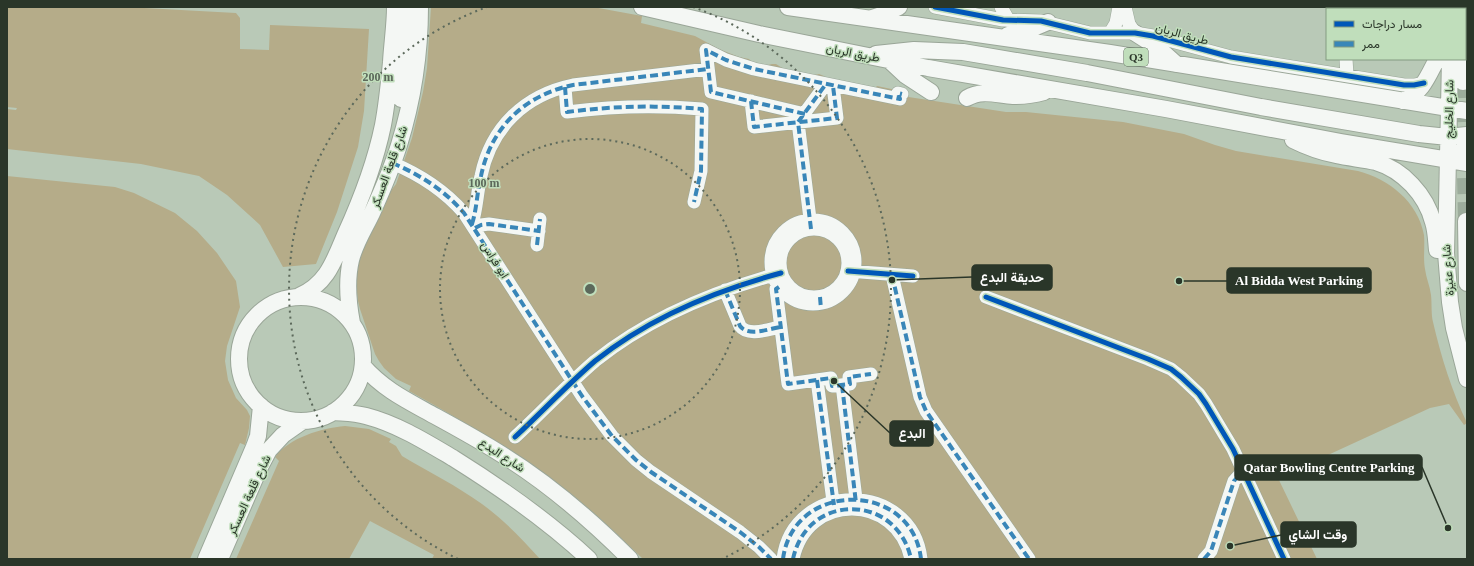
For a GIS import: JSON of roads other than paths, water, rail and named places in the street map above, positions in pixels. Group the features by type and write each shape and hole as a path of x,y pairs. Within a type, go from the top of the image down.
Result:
{"main road":[{"name":"شارع قلعة العسكر","path":"299,296 317,286 331,268 358,208 372,169 386,103 395,7"},
{"path":"399,145 409,7"},
{"name":"شارع قلعة العسكر","path":"352,323 348,291 351,260 357,243 382,191 399,145 412,94 417,62 420,7"},
{"path":"417,62 425,49 428,7"},
{"name":"طريق الريان","path":"642,7 863,56 1467,163"},
{"name":"Q3","path":"788,7 998,36 1467,111"},
{"path":"869,18 884,14 899,7"},
{"path":"998,36 1024,31 1048,22"},
{"path":"1135,33 1157,47 1176,64"},
{"path":"863,56 914,50 963,52 1420,134 1448,137 1467,135"},
{"path":"1403,101 1413,96 1424,83 1436,60"},
{"name":"شارع الخليج","path":"1447,160 1450,60"},
{"name":"شارع الخليج","path":"1463,82 1464,60"},
{"path":"890,61 909,78 931,92"},
{"path":"967,98 980,93 1022,96 1054,89"},
{"path":"1449,108 1467,118"},
{"path":"1275,130 1310,148 1383,165 1405,178 1422,198 1430,214 1435,233 1439,265 1450,302"},
{"path":"1447,160 1467,148"},
{"name":"شارع عنيزة","path":"1447,160 1446,253 1450,302 1456,335 1467,379"},
{"name":"شارع عنيزة","path":"1466,221 1467,283"},
{"path":"299,296 317,298 340,310 352,323 361,339 364,357 363,366 360,380 354,393 344,404 333,412 318,419 303,421 288,420 261,406 249,393 241,376 238,358 241,340 249,324 263,309 280,300 299,296"},
{"name":"شارع البدع","path":"363,366 389,390 475,438 531,474 587,519 630,559"},
{"name":"شارع قلعة العسكر","path":"206,559 258,436 261,406"},
{"path":"333,412 355,414 376,419 411,434 436,448 485,478 524,505 560,533 589,559"},
{"name":"شارع قلعة العسكر","path":"220,559 260,467 269,450 283,435 303,421"}],"street":[{"name":"طريق الريان","path":"935,7 1008,21 1034,20 1048,22 1083,32 1096,34 1135,33 1163,38 1201,50 1231,57 1404,85 1424,83"},
{"path":"978,16 990,7"},
{"path":"1001,7 1008,21"},
{"path":"1110,33 1116,23 1119,7"},
{"path":"1125,7 1129,24 1135,33"},
{"path":"802,118 751,101 711,92 706,50 726,60 754,69 900,99 898,93 902,94"},
{"path":"1346,60 1347,76"},
{"path":"538,245 540,225 489,224 473,226 483,165 500,131 513,115 532,100 553,90 565,87 708,70"},
{"path":"810,224 802,118 830,85"},
{"path":"751,101 754,128 802,118 837,118 830,85"},
{"path":"565,87 567,112 635,106 702,109 701,172 694,202"},
{"name":"ابو فراس","path":"392,163 435,186 458,206 473,226 601,424 636,460 666,483 740,532 771,559"},
{"path":"810,224 830,232 840,240 847,251 851,271"},
{"path":"810,224 793,236 785,245 780,257 777,274 779,287 783,292 794,300 807,304 820,303 826,295 838,288 851,271"},
{"path":"851,271 912,276"},
{"path":"515,437 573,382 608,352 645,327 676,310 725,290 777,274"},
{"path":"777,274 795,291 820,303"},
{"path":"892,275 920,397 926,411 1029,559"},
{"path":"779,287 776,289 788,384 831,378 832,386 842,385 850,384 849,377 871,374"},
{"path":"725,290 743,330 751,332 780,328"},
{"path":"986,297 1148,358 1171,369 1190,385 1206,404 1225,433 1284,559"},
{"path":"817,380 834,506"},
{"path":"842,385 856,504"},
{"path":"1204,559 1211,551 1234,481 1243,471"},
{"path":"783,559 790,537 801,521 816,509 856,504 865,500 883,506 898,516 908,526 915,538 921,559"},
{"path":"856,504 882,517 896,528 906,542 911,559"},
{"path":"793,559 798,543 807,529 834,506"}],"tunnel":[{"path":"1463,82 1466,221"}],"place":[{"name":"حديقة البدع","path":"892,280"},
{"name":"Al Bidda West Parking","path":"1179,281"},
{"name":"البدع","path":"834,381"},
{"name":"Qatar Bowling Centre Parking","path":"1448,528"},
{"name":"وقت الشاي","path":"1230,546"}]}
